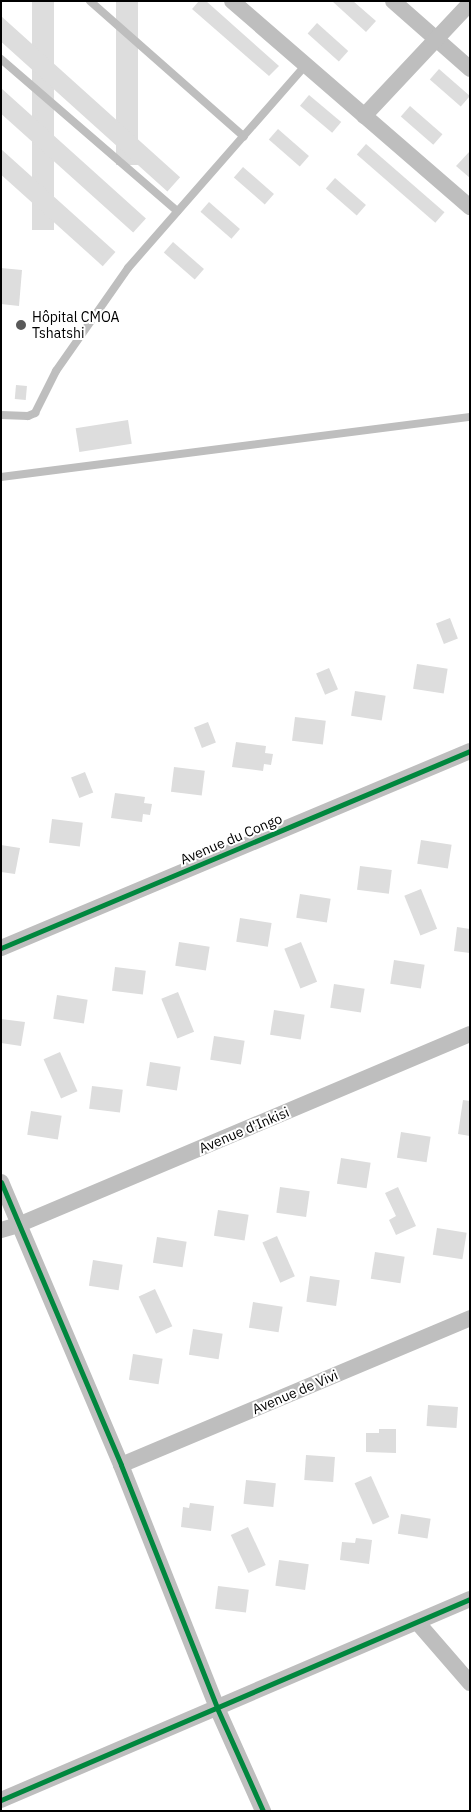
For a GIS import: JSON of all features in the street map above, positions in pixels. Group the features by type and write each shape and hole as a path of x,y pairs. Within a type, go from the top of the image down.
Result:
{"street":[{"path":"232,1 470,207"},
{"path":"394,1 470,69"},
{"path":"364,116 470,3"},
{"name":"Avenue du Congo","path":"1,948 470,751"},
{"name":"Avenue d'Inkisi","path":"1,1230 18,1225 470,1034"},
{"path":"1,1182 121,1465 217,1708 264,1811"},
{"name":"Avenue de Vivi","path":"121,1465 470,1318"},
{"path":"1,1800 470,1599"},
{"path":"417,1622 470,1684"}],"lane":[{"path":"90,1 244,137"},
{"path":"1,59 177,211"},
{"path":"1,414 28,416 35,413 67,355 128,268 305,66"},
{"path":"1,477 470,417"}],"building":[{"path":"32,1 54,1 54,230 32,230"},
{"path":"116,1 138,1 138,165 116,165"},
{"path":"199,1 206,1 279,66 269,76 192,9"},
{"path":"332,1 353,1 376,21 366,32"},
{"path":"1,16 180,177 167,191 1,42"},
{"path":"317,23 348,51 339,62 308,33"},
{"path":"439,69 470,96 461,106 430,80"},
{"path":"1,88 146,218 133,233 1,114"},
{"path":"309,95 341,122 332,133 300,106"},
{"path":"410,106 442,134 433,145 401,117"},
{"path":"278,129 309,156 300,166 269,140"},
{"path":"366,144 444,212 435,223 357,155"},
{"path":"1,149 115,252 103,266 1,175"},
{"path":"470,151 470,178 456,166"},
{"path":"243,167 274,194 265,204 234,178"},
{"path":"335,178 366,205 357,215 326,189"},
{"path":"209,202 240,229 231,239 200,212"},
{"path":"173,242 204,269 195,279 164,253"},
{"path":"1,268 22,270 19,306 1,304"},
{"path":"16,385 27,386 26,400 15,399"},
{"path":"128,420 132,444 79,452 76,428"},
{"path":"450,618 458,639 444,644 436,623"},
{"path":"417,664 448,669 444,694 413,689"},
{"path":"329,668 338,689 325,695 316,673"},
{"path":"355,691 386,696 382,721 351,716"},
{"path":"295,717 326,721 323,745 292,741"},
{"path":"208,722 216,743 202,748 194,727"},
{"path":"236,742 266,746 265,753 273,754 271,765 264,764 263,771 232,767"},
{"path":"174,767 205,771 202,796 171,792"},
{"path":"85,772 93,792 79,798 71,778"},
{"path":"115,793 145,797 144,803 152,804 150,815 143,814 142,822 111,818"},
{"path":"52,819 83,823 80,847 49,843"},
{"path":"421,840 452,845 448,869 417,864"},
{"path":"1,845 20,848 15,874 1,872"},
{"path":"360,866 392,870 389,894 357,890"},
{"path":"421,889 437,929 420,936 404,896"},
{"path":"300,894 331,899 327,923 296,918"},
{"path":"240,918 272,923 268,947 236,942"},
{"path":"457,927 470,929 470,953 454,951"},
{"path":"179,942 210,947 206,971 175,966"},
{"path":"301,942 317,982 300,989 284,949"},
{"path":"394,960 425,965 421,989 390,984"},
{"path":"115,967 146,971 143,995 112,991"},
{"path":"334,984 365,989 361,1013 330,1008"},
{"path":"178,992 194,1032 177,1039 161,999"},
{"path":"57,995 88,1000 84,1024 53,1019"},
{"path":"274,1010 305,1015 301,1040 270,1035"},
{"path":"1,1019 25,1022 21,1046 1,1043"},
{"path":"214,1036 245,1041 241,1065 210,1060"},
{"path":"60,1052 77,1091 61,1099 44,1059"},
{"path":"150,1062 181,1067 177,1091 146,1086"},
{"path":"92,1086 123,1090 120,1113 89,1109"},
{"path":"463,1100 470,1101 470,1136 458,1134"},
{"path":"31,1111 62,1116 58,1140 27,1135"},
{"path":"401,1132 431,1137 427,1162 397,1158"},
{"path":"341,1158 371,1163 367,1188 337,1184"},
{"path":"280,1187 310,1191 306,1217 276,1213"},
{"path":"398,1187 416,1226 396,1235 389,1220 396,1216 385,1193"},
{"path":"218,1210 249,1215 245,1241 214,1236"},
{"path":"437,1228 467,1233 462,1259 433,1255"},
{"path":"277,1236 295,1276 280,1283 262,1243"},
{"path":"157,1237 187,1242 183,1267 153,1263"},
{"path":"375,1252 405,1257 400,1283 371,1279"},
{"path":"93,1260 123,1265 119,1290 89,1286"},
{"path":"310,1276 340,1280 336,1306 306,1302"},
{"path":"155,1289 172,1326 156,1334 139,1297"},
{"path":"253,1302 283,1307 279,1332 249,1328"},
{"path":"193,1329 223,1334 219,1359 189,1355"},
{"path":"133,1354 163,1359 159,1384 129,1380"},
{"path":"428,1405 458,1407 456,1428 427,1426"},
{"path":"379,1429 396,1429 396,1453 366,1452 366,1433 379,1433"},
{"path":"306,1455 335,1457 333,1482 304,1480"},
{"path":"371,1476 389,1517 373,1524 355,1483"},
{"path":"246,1480 276,1483 273,1507 243,1504"},
{"path":"190,1503 214,1506 211,1531 181,1527 183,1507 189,1508"},
{"path":"401,1514 431,1519 428,1538 398,1534"},
{"path":"248,1527 266,1565 249,1573 231,1535"},
{"path":"356,1538 372,1540 369,1564 340,1560 342,1542 355,1543"},
{"path":"279,1560 309,1564 305,1590 275,1586"},
{"path":"218,1586 249,1590 246,1613 215,1609"}],"cycle path":[{"path":"1,948 470,751"},
{"path":"1,1182 121,1465 217,1708 263,1811"},
{"path":"1,1800 470,1599"}],"place":[{"name":"Hôpital CMOA Tshatshi","path":"21,325"}]}
